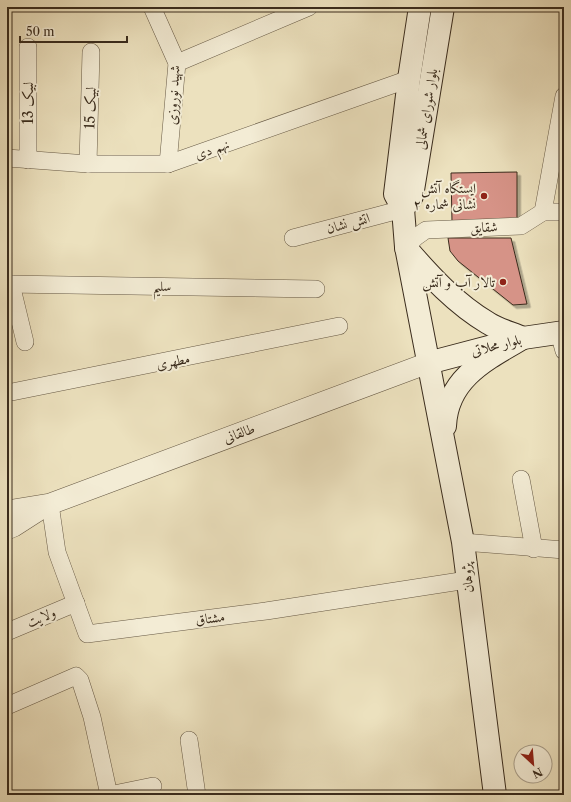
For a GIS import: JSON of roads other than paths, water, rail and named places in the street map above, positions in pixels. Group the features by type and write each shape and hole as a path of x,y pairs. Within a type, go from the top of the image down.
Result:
{"main road":[{"name":"بلوار شورای شمالی","path":"420,7 409,79 395,194 403,209 406,247 428,363"},
{"name":"بلوار شورای شمالی","path":"403,209 412,196 443,7"},
{"path":"406,247 436,282 462,304 489,324 523,338"},
{"path":"444,439 445,419 450,400 461,382 481,362 523,338"},
{"name":"بلوار محلاتی","path":"428,363 523,338 562,338"},
{"name":"پژوهان","path":"428,363 463,542 495,795"}],"street":[{"name":"شهید نوروزی","path":"152,7 177,63 168,164"},
{"path":"177,63 309,7"},
{"name":"لبیک 13","path":"28,47 28,160"},
{"name":"لبیک 15","path":"88,164 91,52"},
{"name":"نهم دی","path":"7,158 88,164 168,164 409,79"},
{"path":"564,96 544,212 564,212"},
{"name":"اتش نشان","path":"293,238 403,209"},
{"name":"شقایق","path":"406,247 426,230 521,226 544,212"},
{"path":"9,284 24,342"},
{"name":"سلیم","path":"9,284 316,289"},
{"name":"مطهری","path":"7,393 339,326"},
{"name":"طالقانی","path":"7,529 50,504 428,363"},
{"path":"521,479 534,548"},
{"name":"طالقانی","path":"7,511 50,504"},
{"name":"مشتاق","path":"50,504 57,552 86,634 266,611 467,580"},
{"path":"463,542 564,550"},
{"name":"ولایت","path":"7,632 76,603"},
{"path":"7,706 76,676 80,680 92,717 109,795 153,786"},
{"path":"189,740 197,795"}],"place":[{"name":"ایستگاه آتش نشانی شماره ۲","path":"484,196"},
{"name":"تالار آب و آتش","path":"503,282"}]}
